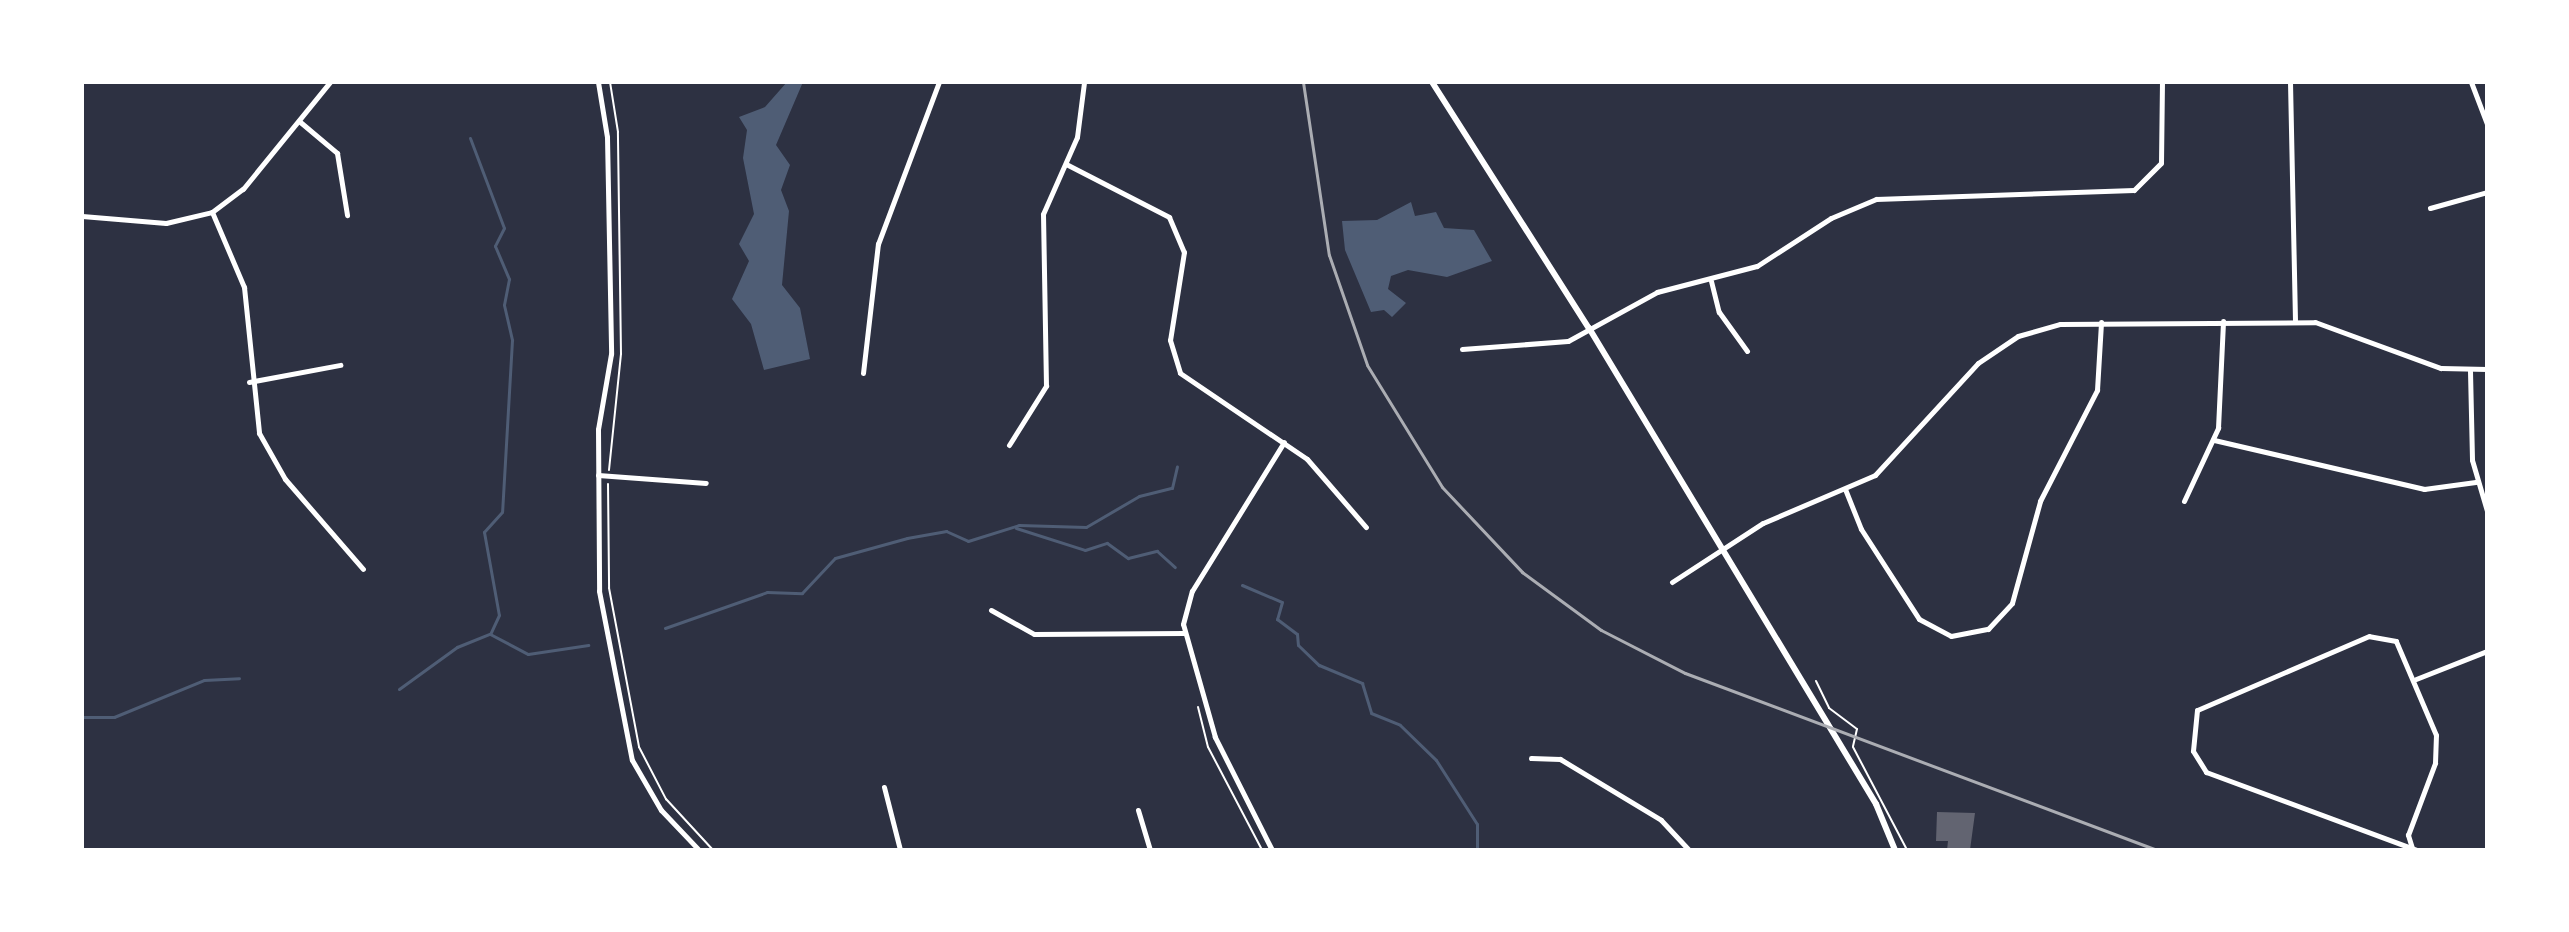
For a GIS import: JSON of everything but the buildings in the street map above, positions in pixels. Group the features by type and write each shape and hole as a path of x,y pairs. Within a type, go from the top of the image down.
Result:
{"street":[{"path":"82,216 166,223 212,212 243,189 330,82"},
{"path":"598,82 607,137 611,354 598,475 599,591 619,665 627,743 647,791 699,850"},
{"path":"863,373 878,244 939,82"},
{"path":"1009,445 1046,386 1043,214 1066,164 1084,82"},
{"path":"1432,82 1589,328 1719,551 1876,804 1895,850"},
{"path":"1462,349 1556,345 1657,292 1711,281 1757,266 1831,218 1876,199 2140,188 2161,163 2162,82"},
{"path":"2290,82 2295,320"},
{"path":"2471,82 2487,124"},
{"path":"299,121 341,162 347,215"},
{"path":"1066,164 1169,217 1184,252 1170,340 1174,363 1188,381 1284,442 1366,527"},
{"path":"2430,208 2487,192"},
{"path":"212,212 247,300 249,382 275,464 363,569"},
{"path":"1711,281 1719,312 1747,351"},
{"path":"1672,582 1763,523 1875,475 1978,363 2006,343 2060,324 2295,320 2470,371 2487,369"},
{"path":"2184,501 2214,440 2223,321"},
{"path":"1845,489 1861,529 1919,619 1951,636 1988,629 2012,603 2040,501 2097,390 2101,322"},
{"path":"249,382 340,365"},
{"path":"2470,371 2476,482 2487,511"},
{"path":"2214,440 2424,489 2476,482"},
{"path":"1272,850 1215,737 1205,681 1184,633 1192,591 1284,442"},
{"path":"598,475 706,483"},
{"path":"991,610 1034,634 1184,633"},
{"path":"2369,636 2396,641 2416,679 2437,749 2408,835 2414,849 2206,772 2194,757 2191,725 2206,701 2369,636"},
{"path":"2416,679 2487,651"},
{"path":"1531,758 1560,759 1661,820 1689,850"},
{"path":"884,787 900,850"},
{"path":"1138,810 1150,850"}],"path":[{"path":"1816,681 1835,715 1857,729 1853,747 1907,850"},
{"path":"1198,704 1208,747 1262,850"}],"water":[{"path":"787,82 803,82 776,145 790,165 781,190 789,211 782,285 800,308 810,359 764,370 751,324 732,299 749,261 739,244 754,214 743,158 747,130 739,117 765,107"},
{"path":"1411,202 1415,216 1436,212 1444,228 1474,230 1492,261 1447,277 1408,270 1391,276 1388,289 1406,303 1392,317 1384,310 1371,312 1345,250 1342,221 1377,220"}],"waterway":[{"path":"470,138 504,228 495,246 509,279 504,305 512,340 502,512 484,532 499,615 490,634"},
{"path":"665,628 767,592 802,593 835,558 907,538 946,531 968,541 1019,525 1086,527 1139,496 1172,488 1177,467"},
{"path":"1016,528 1085,550 1107,543 1128,558 1157,551 1175,567"},
{"path":"1242,585 1282,602 1277,619 1297,634 1298,645 1319,665 1362,683 1371,713 1400,725 1436,760 1477,824 1477,850"},
{"path":"399,689 457,647 490,634 528,654 588,645"},
{"path":"82,717 114,717 204,680 239,678"}],"railway":[{"path":"1303,82 1329,255 1367,365 1442,487 1522,572 1601,630 1685,673 2157,850"}]}
